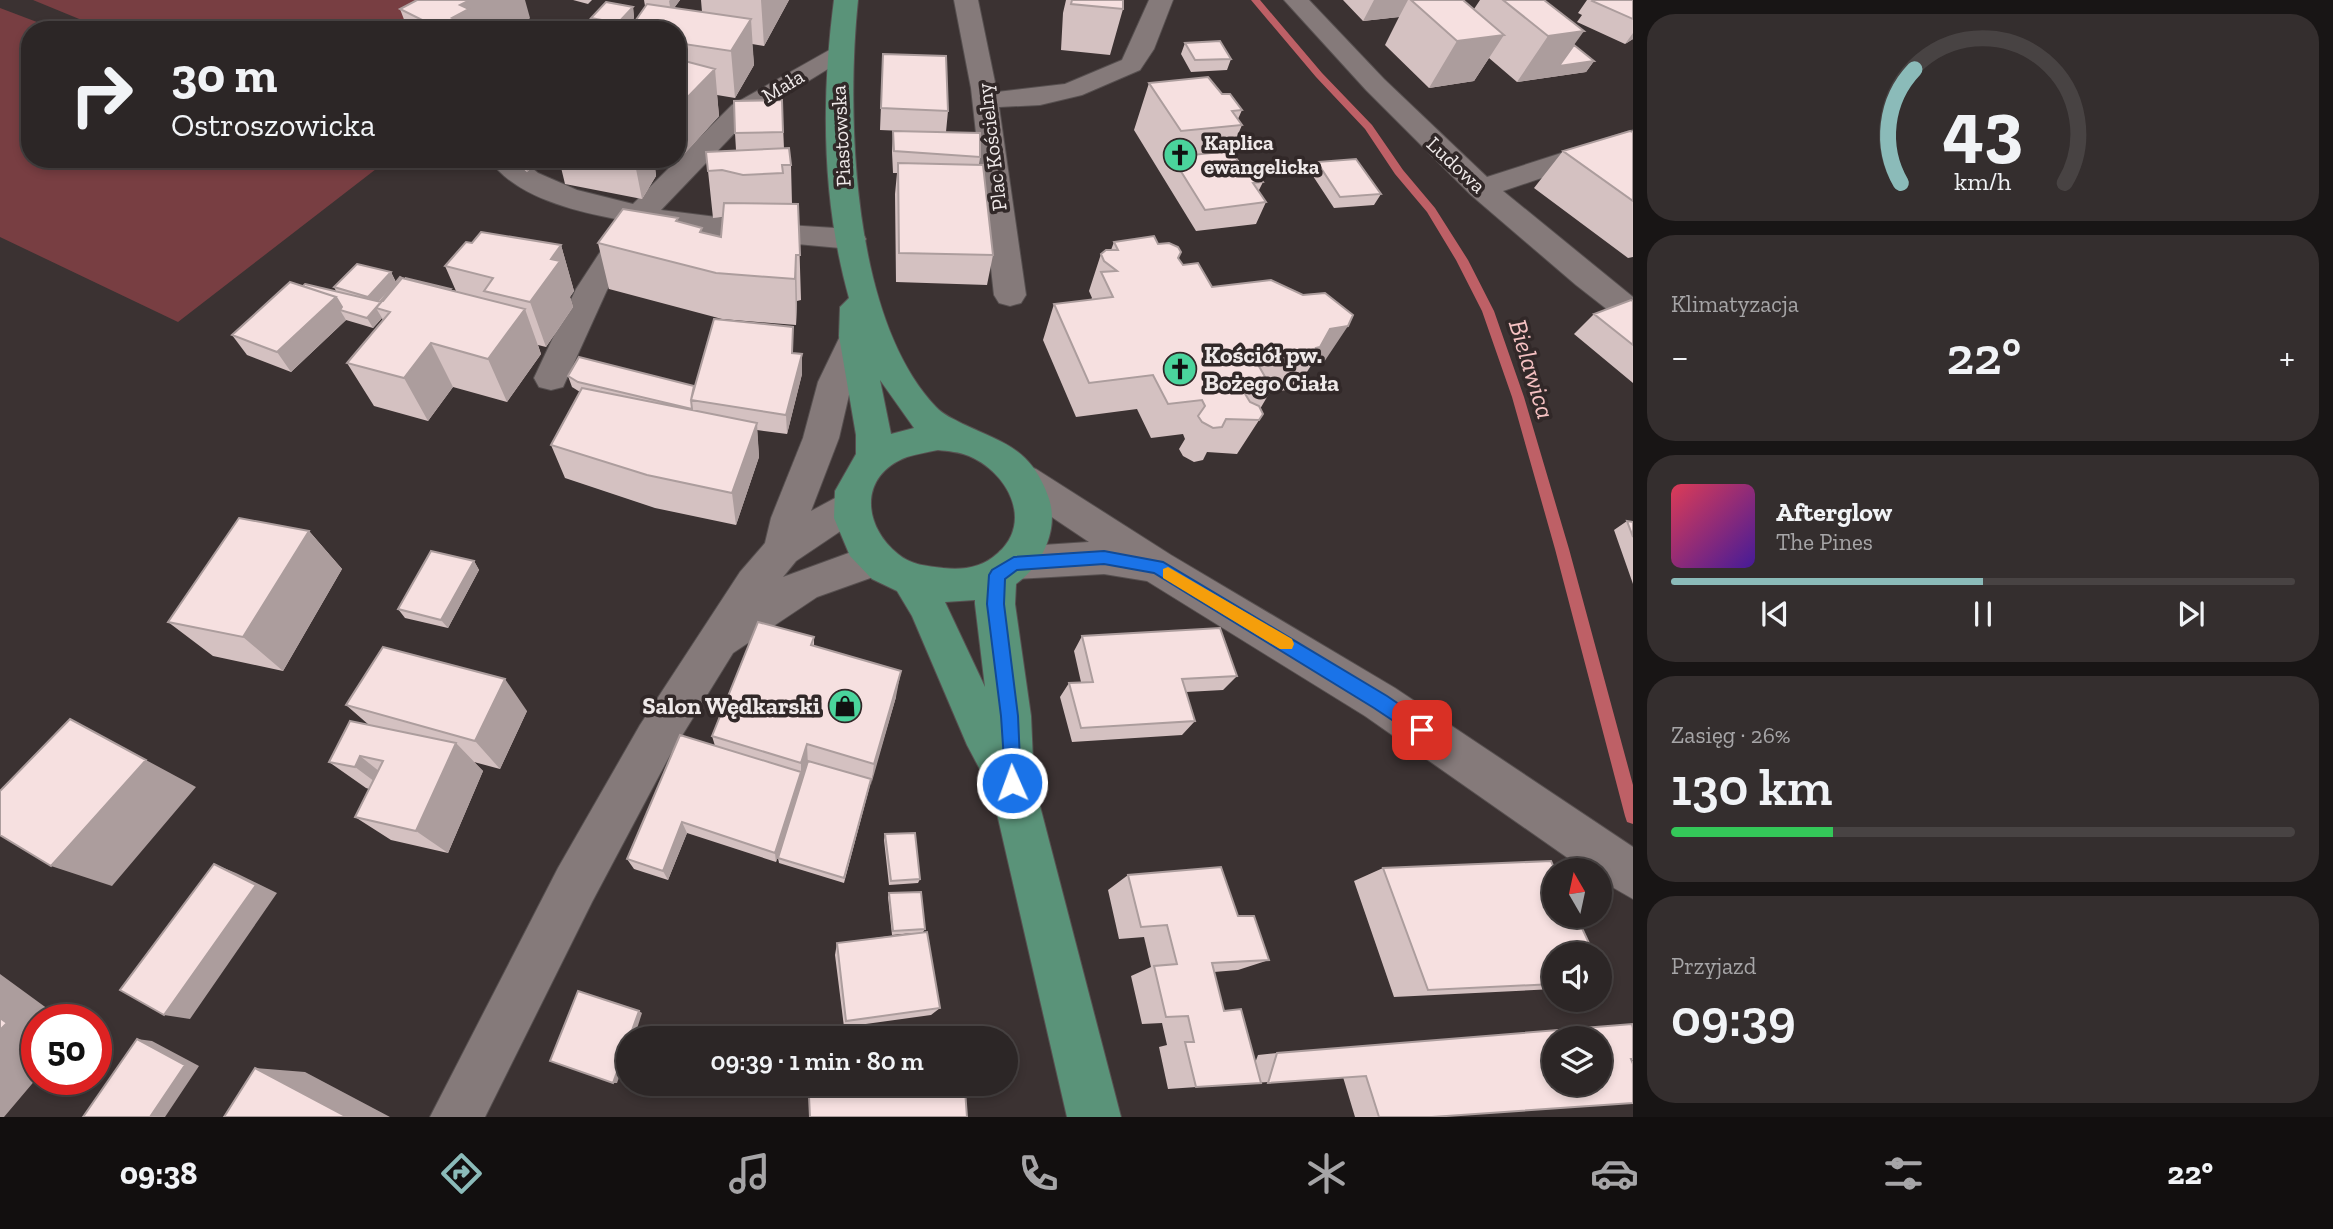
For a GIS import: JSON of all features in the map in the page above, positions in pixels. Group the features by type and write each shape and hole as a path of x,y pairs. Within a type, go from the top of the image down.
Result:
{"main road":[{"name":"Piastowska","path":"846,0 839,51 841,159 857,271 882,344 902,386 927,419 962,439"},
{"name":"Piastowska","path":"857,271 855,336 874,435 874,457"},
{"path":"938,436 962,439 997,454 1023,479 1034,501 1035,523 1028,545 1006,569 971,585 941,587 911,580 876,559 856,534 850,506 853,487 861,471 874,457 893,445 914,438 938,436"},
{"path":"1006,569 995,604 1010,716 1012,783 1094,1117"},
{"path":"911,580 932,611 987,744 1012,783"}],"street":[{"name":"Plac Kościelny","path":"966,0 978,44 988,100 994,176 1010,295"},
{"path":"988,100 1040,97 1073,90 1131,65 1142,49 1161,0"},
{"name":"Ludowa","path":"1296,0 1367,79 1481,189 1633,313"},
{"name":"Mała","path":"686,167 741,111 839,51"},
{"path":"1481,189 1633,138"},
{"path":"513,168 527,180 584,200 698,227 851,239"},
{"name":"Mała","path":"551,378 592,289 640,214 685,168"},
{"name":"Piastowska","path":"782,551 790,518 821,438 835,382 855,336"},
{"path":"1023,479 1157,567 1381,702 1633,876"},
{"path":"457,1117 575,885 642,764 754,584 782,551 850,506"},
{"path":"1006,569 1104,558 1157,567"},
{"path":"716,644 803,585 876,559"}],"shaded area":[{"path":"33,0 453,0 431,21 84,21"},
{"path":"0,8 34,21 21,21 21,168 377,168 178,322 0,237"}],"building":[{"path":"417,0 470,0 460,5 469,9 452,18 459,21 424,21 400,9"},
{"path":"1072,0 1123,0 1123,9 1071,4"},
{"path":"1411,0 1463,0 1504,35 1457,41"},
{"path":"1503,0 1544,0 1584,31 1548,36"},
{"path":"1633,0 1633,19 1592,1"},
{"path":"606,2 633,7 620,21 591,18"},
{"path":"647,4 751,19 731,51 686,44 686,21 635,21"},
{"path":"1220,41 1231,59 1195,60 1185,43"},
{"path":"1574,45 1594,61 1559,66"},
{"path":"883,54 946,56 948,111 881,108"},
{"path":"686,61 715,69 686,99"},
{"path":"1208,77 1222,94 1230,94 1242,110 1232,111 1242,125 1181,131 1149,83"},
{"path":"782,100 783,132 735,133 734,101"},
{"path":"893,131 980,133 980,157 894,151"},
{"path":"1633,132 1633,201 1563,151"},
{"path":"789,148 791,165 782,165 783,173 743,175 722,170 708,171 706,152"},
{"path":"1231,151 1241,165 1251,164 1263,182 1253,183 1266,202 1205,210 1172,157"},
{"path":"1356,159 1381,194 1340,197 1317,162"},
{"path":"898,163 983,165 993,255 899,253"},
{"path":"724,203 798,204 800,255 796,255 795,279 716,273 598,243 623,209 678,218 676,221 702,228 700,232 721,237"},
{"path":"481,232 561,245 551,259 560,261 530,302 484,291 493,278 445,266 466,242 472,243"},
{"name":"Kościół pw. Bożego Ciała","path":"1154,236 1158,244 1169,243 1178,247 1181,252 1178,258 1183,265 1198,263 1212,287 1271,280 1303,295 1325,293 1353,315 1348,326 1330,329 1320,347 1316,348 1319,354 1256,361 1272,389 1244,392 1250,402 1259,406 1263,414 1259,420 1226,419 1222,427 1213,428 1202,422 1198,416 1205,406 1202,400 1168,404 1153,375 1089,383 1054,304 1113,297 1101,272 1117,271 1104,261 1101,254 1106,250 1118,250 1114,242"},
{"path":"357,264 391,272 368,297 334,287"},
{"path":"400,277 402,278 381,301"},
{"path":"402,278 525,309 488,359 431,343 404,378 347,363 390,312 376,308"},
{"path":"290,282 336,297 277,352 232,335"},
{"path":"305,284 381,302 367,318 340,310 342,307 336,297 303,286"},
{"path":"1633,301 1633,345 1594,314"},
{"path":"714,319 793,327 792,353 802,354 786,415 691,400"},
{"path":"579,357 694,386 692,409 578,382 568,376"},
{"path":"582,388 757,423 732,493 647,475 551,445"},
{"path":"239,518 309,531 243,637 168,622"},
{"path":"1627,521 1633,522 1633,537"},
{"path":"431,551 474,561 441,620 398,609"},
{"path":"758,622 814,637 811,645 901,671 874,764 807,744 801,763 712,736"},
{"path":"1220,628 1237,676 1182,679 1195,721 1081,728 1069,683 1093,682 1082,636"},
{"path":"383,647 505,679 475,741 346,705"},
{"path":"70,719 146,760 51,866 0,835 0,791"},
{"path":"350,721 456,743 416,831 355,817 383,761 360,756 355,767 329,762"},
{"path":"680,735 801,772 775,853 682,822 663,871 627,859"},
{"path":"808,761 871,779 844,878 778,858"},
{"path":"915,833 920,879 891,881 885,834"},
{"path":"1542,861 1542,928 1582,928 1588,942 1542,942 1542,985 1428,990 1383,868"},
{"path":"214,864 256,885 164,1015 120,990"},
{"path":"1221,867 1238,916 1254,916 1269,960 1212,963 1224,1011 1241,1009 1261,1083 1196,1087 1185,1042 1194,1042 1188,1016 1166,1017 1154,966 1177,964 1167,925 1141,927 1128,875"},
{"path":"921,892 925,929 893,931 889,893"},
{"path":"927,932 940,1008 846,1021 837,943"},
{"path":"578,991 639,1011 634,1026 616,1026 616,1075 613,1083 550,1061"},
{"path":"0,1018 7,1023 0,1030"},
{"path":"1632,1024 1633,1028 1633,1103 1432,1117 1379,1117 1366,1076 1268,1083 1277,1053 1542,1031 1542,1096 1612,1096 1612,1026 1608,1026"},
{"path":"137,1039 185,1065 150,1117 83,1117 98,1095 112,1095 112,1075"},
{"path":"255,1068 347,1117 224,1117"},
{"path":"809,1096 965,1096 967,1117 810,1117"}],"waterway":[{"name":"Bielawica","path":"1255,0 1319,75 1369,127 1399,172 1431,210 1462,260 1488,311 1518,397 1562,549 1633,816"}],"slow traffic":[{"path":"1168,573 1286,644"}],"place":[{"name":"Kaplica ewangelicka","path":"1180,155"},
{"name":"Kościół pw. Bożego Ciała","path":"1180,369"},
{"name":"Salon Wędkarski","path":"845,706"}],"route":[{"path":"1012,783 1010,716 995,604 997,575 1014,564 1104,558 1157,567 1381,702 1422,730"}]}
